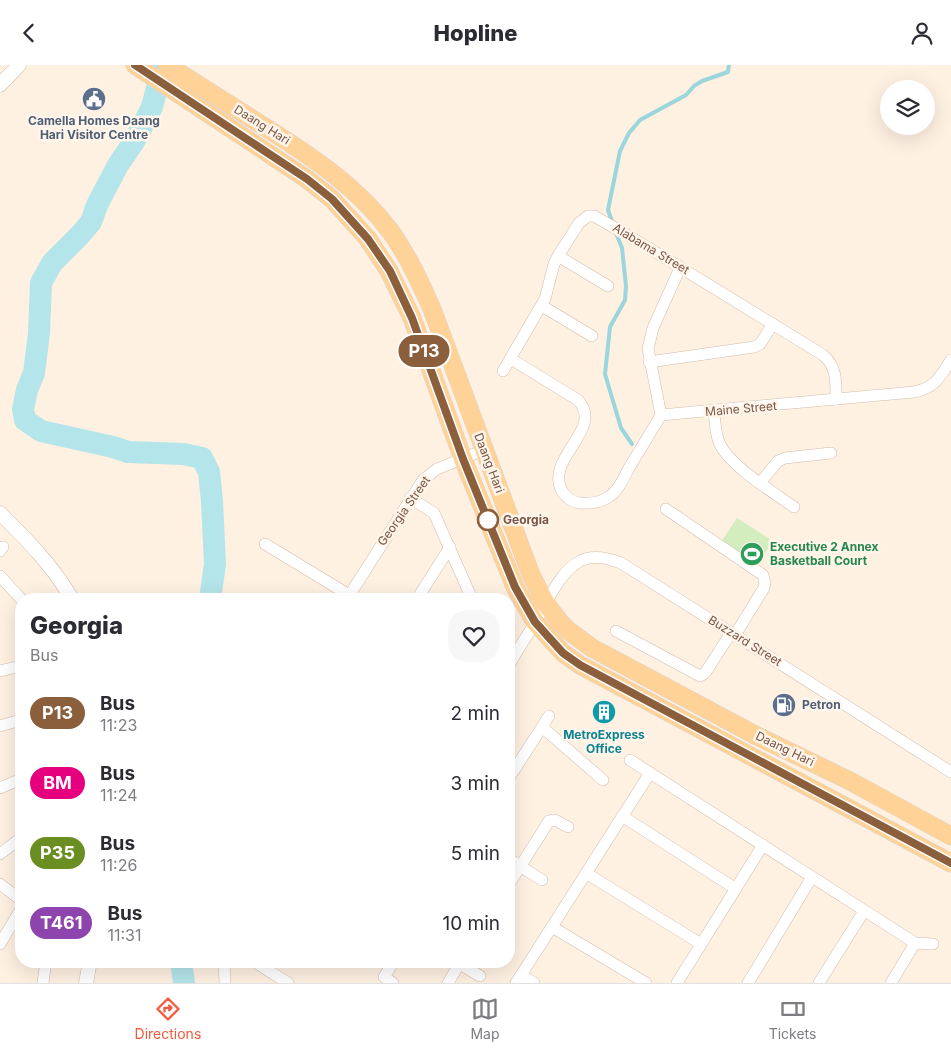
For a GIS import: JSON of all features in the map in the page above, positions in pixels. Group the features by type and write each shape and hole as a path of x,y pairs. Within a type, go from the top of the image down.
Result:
{"main road":[{"name":"Daang Hari","path":"167,65 181,84 336,203 368,239 390,271 412,318 463,459 515,587 535,622 563,653 580,665 951,863"},
{"name":"Daang Hari","path":"137,66 181,84 292,144 330,171 355,192 391,232 418,277 432,309 531,575 546,603 569,631 592,649 757,736 850,781 951,836"},
{"path":"748,755 757,736"}],"street":[{"path":"0,85 19,65"},
{"name":"Alabama Street","path":"503,371 542,306 558,256 583,219 588,216 598,218 634,239 828,359 834,372 836,399"},
{"path":"558,256 608,286"},
{"path":"511,359 578,400 583,405 585,413 584,424 580,434 563,460 560,470 559,481 562,491 569,499 587,504 610,497 661,415 650,362 649,339 680,268"},
{"path":"542,306 592,336"},
{"path":"650,362 754,347 764,338 773,324"},
{"name":"Maine Street","path":"661,415 922,390 930,387 937,381 950,363"},
{"path":"714,411 716,434 725,453 760,483 794,507"},
{"name":"Georgia Street","path":"351,593 410,498 428,475 437,469 484,451"},
{"path":"760,483 778,461 785,458 831,453"},
{"path":"410,498 434,513 469,593"},
{"path":"616,631 700,676 705,673 764,588 763,575 666,509"},
{"path":"0,513 38,551 68,593"},
{"path":"265,544 342,593"},
{"path":"421,593 450,547"},
{"name":"Buzzard Street","path":"515,655 546,603 573,565 581,560 602,557 621,563 951,772"},
{"path":"0,576 16,593"},
{"path":"0,671 15,667"},
{"path":"515,769 549,716"},
{"path":"0,726 15,722"},
{"path":"542,727 604,780"},
{"path":"630,760 915,943 933,944"},
{"path":"534,983 519,979 650,773"},
{"path":"0,788 15,782"},
{"path":"622,816 736,889"},
{"path":"515,874 550,821 555,820 568,827"},
{"path":"0,854 15,843"},
{"path":"677,983 763,845"},
{"path":"515,863 542,880"},
{"path":"586,873 701,944"},
{"path":"748,983 812,877"},
{"path":"0,884 15,895"},
{"path":"819,983 864,911"},
{"path":"0,944 15,919"},
{"path":"552,927 646,983"},
{"path":"890,983 915,943"},
{"path":"42,983 45,968"},
{"path":"86,983 89,968"},
{"path":"224,968 225,983"},
{"path":"264,968 288,983"},
{"path":"448,983 457,968"},
{"path":"469,968 480,976"}],"green space":[{"name":"Executive 2 Annex Basketball Court","path":"737,518 773,541 756,566 721,542"}],"waterway":[{"path":"163,65 152,107 135,140 118,165 97,205 91,222 52,263 41,283 39,333 34,373 27,390 23,409 25,420 41,431 128,452 184,454 202,458 209,472 212,501 215,564 211,593"},
{"path":"613,224 608,210 620,151 629,133 640,120 686,95 694,86 702,81 728,72 729,65"},
{"path":"616,233 622,248 626,286 625,300 610,327 605,374 621,428 632,444"},
{"path":"182,968 184,983"}],"bus line":[{"name":"P13","path":"135,65 177,91 307,179 332,199 368,239 390,271 412,318 463,459 515,587 535,622 563,653 580,665 951,863"}],"place":[{"name":"Camella Homes Daang Hari Visitor Centre","path":"94,99"},
{"name":"Georgia","path":"488,520"},
{"name":"Executive 2 Annex Basketball Court","path":"752,554"},
{"name":"Petron","path":"784,705"},
{"name":"MetroExpress Office","path":"604,712"}]}
